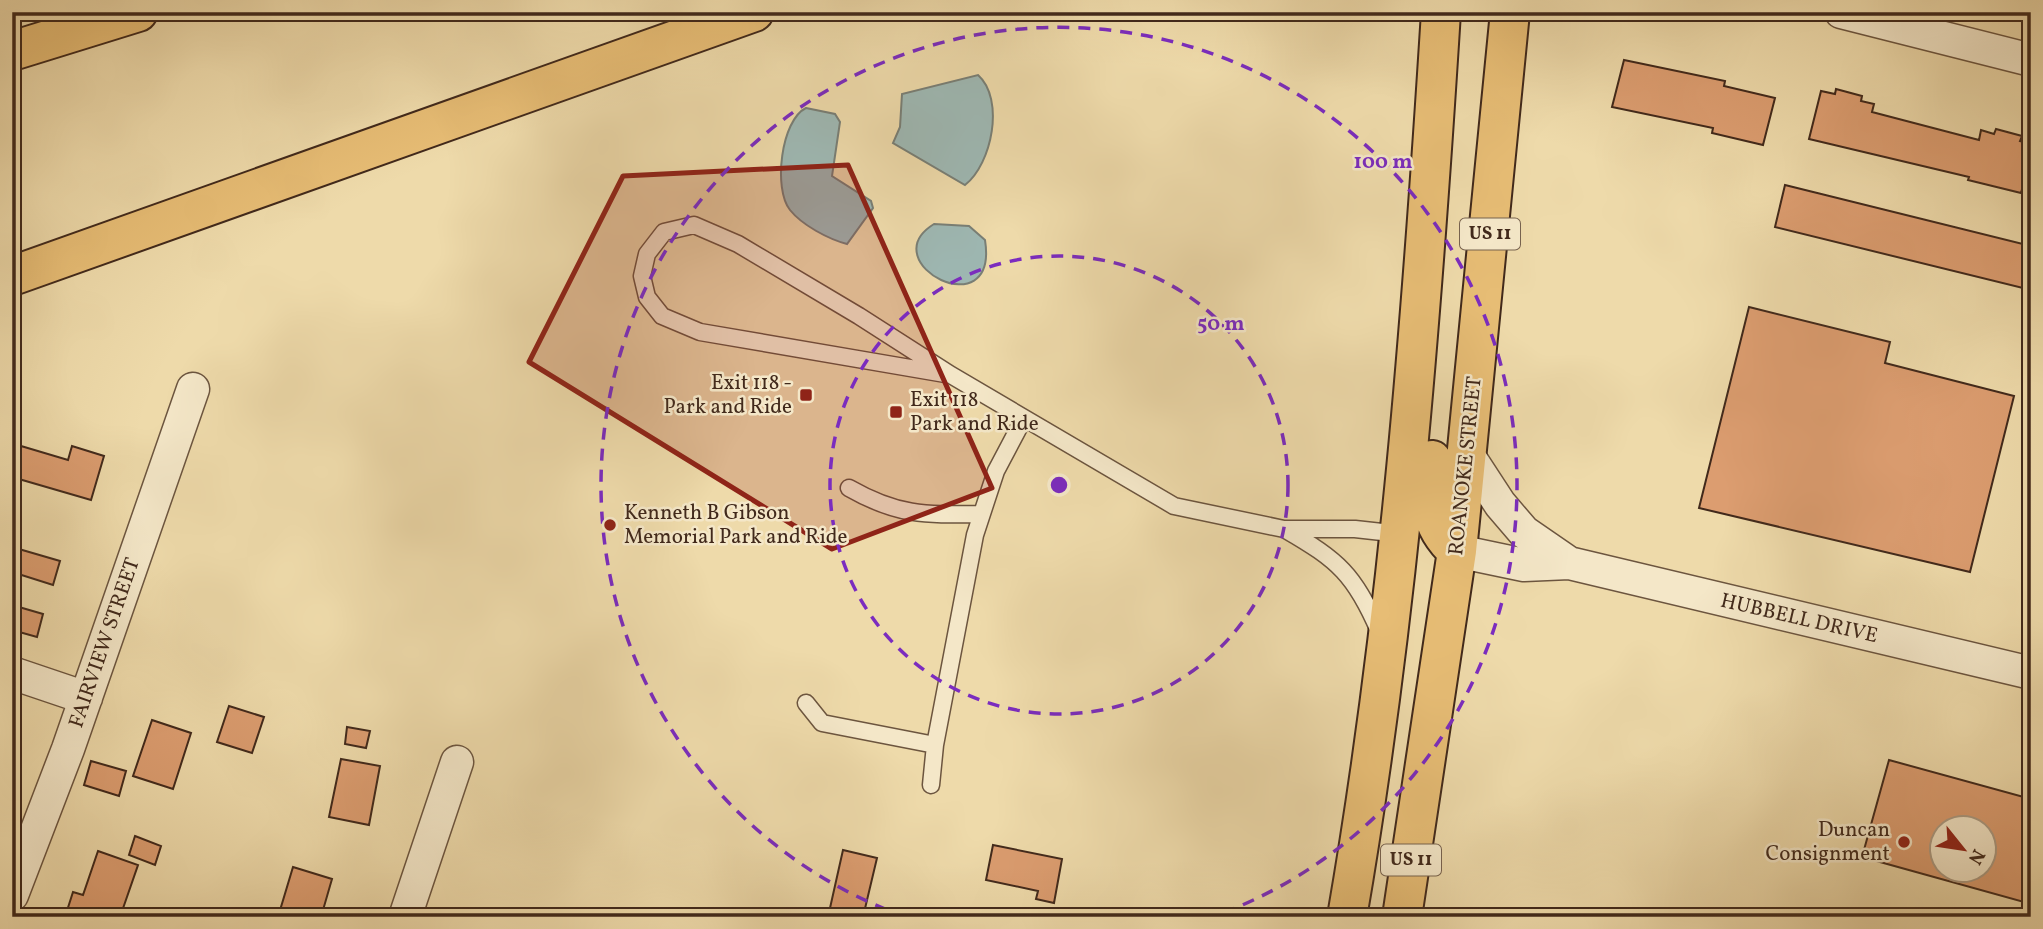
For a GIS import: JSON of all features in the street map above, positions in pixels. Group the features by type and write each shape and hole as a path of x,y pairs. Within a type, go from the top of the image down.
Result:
{"main road":[{"path":"12,51 138,12"},
{"path":"12,276 754,12"},
{"name":"US 11","path":"1347,917 1388,650 1402,534 1441,12"},
{"name":"ROANOKE STREET","path":"1402,917 1457,551 1510,12"},
{"path":"1426,234 1440,267 1445,301 1429,504 1435,524 1457,551"},
{"path":"1402,534 1421,557 1430,586 1409,762 1421,804"}],"street":[{"path":"1841,12 2031,60"},
{"name":"FAIRVIEW STREET","path":"12,895 86,698 193,389"},
{"name":"HUBBELL DRIVE","path":"1468,455 1500,504 1524,532 1569,563"},
{"name":"HUBBELL DRIVE","path":"1457,551 1524,565 1569,563 2031,673"},
{"path":"12,673 86,698"},
{"path":"405,917 457,762"}],"lane":[{"path":"951,375 700,332 662,316 647,297 642,276 647,254 664,232 694,225 737,244 859,316 951,375 1174,506 1284,529 1355,529 1402,534"},
{"path":"931,785 935,745 980,514 996,471 1024,418"},
{"path":"849,488 870,500 913,514 980,514"},
{"path":"1284,529 1330,556 1364,596 1388,650"},
{"path":"806,703 822,723 935,745"}],"highlighted area":[{"path":"848,165 992,488 832,549 529,362 623,176"}],"water":[{"path":"978,75 991,99 992,131 982,162 965,185 893,143 900,127 902,94"},
{"path":"806,108 835,114 840,122 832,176 871,201 873,208 847,244 808,226 795,216 785,200 781,172 785,140 797,115"},
{"path":"934,224 969,226 985,240 984,266 974,281 958,284 941,280 926,270 917,255 919,240"}],"building":[{"path":"1624,60 1725,81 1724,86 1775,98 1763,145 1712,133 1713,128 1612,107"},
{"path":"1836,89 1862,96 1861,101 1874,104 1872,112 1979,140 1981,130 1994,134 1996,129 2022,136 2020,141 2031,144 2031,156 2021,193 1968,180 1969,177 1809,139 1821,91 1835,94"},
{"path":"1785,185 2031,246 2031,290 1775,227"},
{"path":"1749,307 1890,342 1885,363 2014,396 1970,572 1699,508"},
{"path":"21,446 68,460 72,446 104,456 91,500 12,477"},
{"path":"12,547 60,561 53,585 12,572"},
{"path":"12,605 43,614 37,637 12,630"},
{"path":"229,706 264,717 252,753 217,742"},
{"path":"152,720 191,733 173,789 133,776"},
{"path":"347,727 370,731 366,748 345,744"},
{"path":"341,759 380,766 369,825 329,817"},
{"name":"Duncan Consignment","path":"1889,760 2031,799 2031,904 1959,884 1997,884 1997,814 1927,814 1927,875 1862,857"},
{"path":"91,761 126,771 119,796 84,785"},
{"path":"135,836 161,846 155,865 129,855"},
{"path":"993,845 1062,859 1054,903 1036,899 1038,891 986,880"},
{"path":"843,850 877,858 863,917 828,917"},
{"path":"98,851 138,865 120,917 65,917 73,892 83,895"},
{"path":"293,867 332,879 321,917 278,917"}],"place":[{"name":"Exit 118 - Park and Ride","path":"806,395"},
{"name":"Exit 118 Park and Ride","path":"896,412"},
{"name":"Kenneth B Gibson Memorial Park and Ride","path":"610,525"},
{"name":"Duncan Consignment","path":"1904,842"}]}
